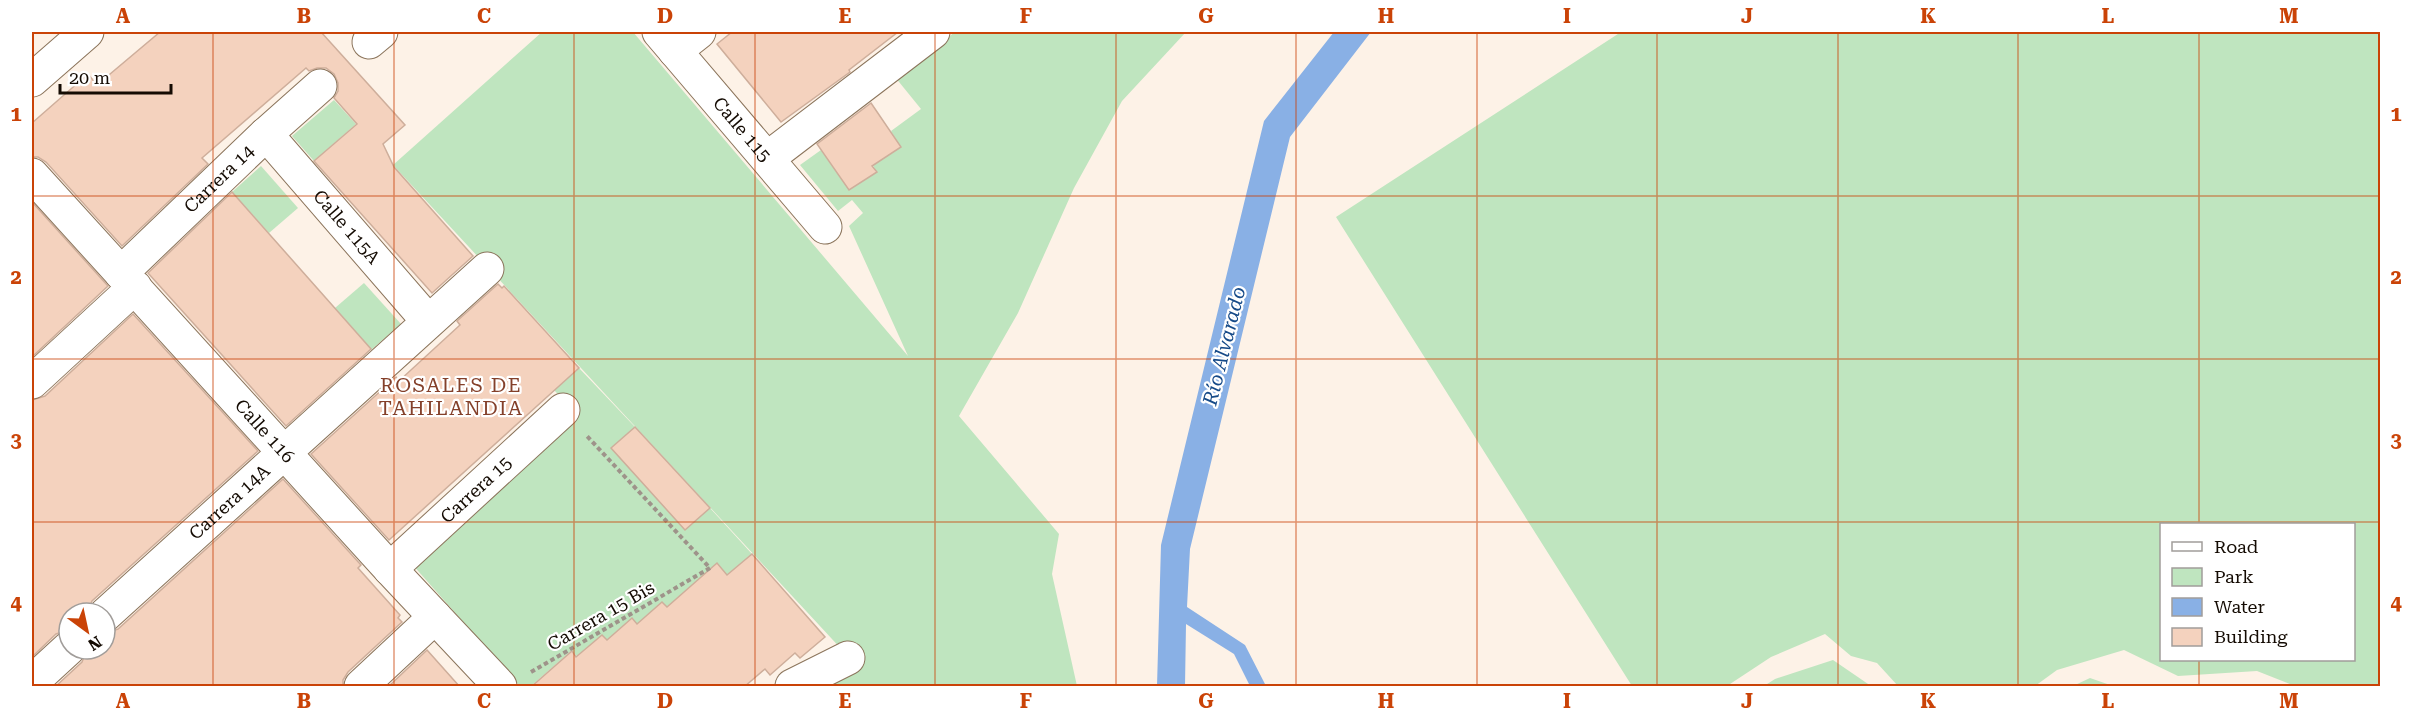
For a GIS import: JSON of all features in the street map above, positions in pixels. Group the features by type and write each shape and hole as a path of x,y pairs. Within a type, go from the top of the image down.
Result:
{"street":[{"path":"32,80 87,32"},
{"path":"768,158 933,32"},
{"name":"Calle 115","path":"678,38 768,158 825,227"},
{"name":"Carrera 14","path":"32,382 266,134 320,86"},
{"name":"Calle 115A","path":"266,134 429,321"},
{"name":"Calle 116","path":"32,175 435,617 513,681"},
{"name":"Carrera 14A","path":"117,604 487,269"},
{"name":"Carrera 15","path":"390,569 563,410"},
{"path":"361,687 435,617"},
{"path":"792,687 848,658"},
{"path":"32,682 57,659"}],"path":[{"name":"Carrera 15 Bis","path":"513,681 710,568 563,410"}],"green space":[{"path":"542,32 633,32 908,356 849,226 863,213 852,200 838,211 800,165 821,150 849,190 876,172 873,165 900,147 891,131 921,109 895,77 955,32 1186,32 1122,101 1074,188 1018,313 959,416 1059,534 1052,574 1077,686 816,686 857,666 393,165"},
{"path":"1621,32 2380,32 2380,686 2295,686 2257,671 2178,676 2124,650 2057,670 2035,686 1898,686 1877,663 1851,656 1825,634 1771,657 1727,686 1632,686 1336,217"},
{"path":"334,100 356,124 314,161 292,136"},
{"path":"261,166 298,208 269,233 232,192"},
{"path":"364,283 401,324 371,350 335,308"},
{"path":"579,368 635,427 611,448 710,508 752,554 727,575 723,570 667,607 662,602 637,624 632,619 607,640 602,635 577,656 571,651 531,686 520,686 411,563 574,411 554,390"},
{"path":"1833,660 1871,686 1764,686 1775,679"},
{"path":"2090,678 2113,686 2073,686"}],"water":[{"name":"Río Alvarado","path":"1334,32 1371,32 1290,137 1190,549 1187,607 1245,645 1266,686 1250,686 1234,654 1186,624 1185,686 1157,686 1161,545 1264,121"}],"building":[{"path":"160,32 321,32 405,125 383,144 394,167 473,256 432,293 314,161 357,124 334,98 338,91 338,83 334,74 326,68 309,71 306,68 202,158 208,164 122,246 46,162 38,157 32,157 32,123 88,74 97,85"},
{"path":"732,32 898,32 849,70 850,72 781,122 717,44"},
{"path":"871,103 901,147 872,166 877,172 849,190 817,144"},
{"path":"232,192 371,349 286,426 148,273"},
{"path":"32,202 108,286 32,357"},
{"path":"498,284 502,288 504,286 579,368 389,540 311,454 396,377 399,381 460,325 457,321"},
{"path":"133,314 258,451 92,601 57,601 57,634 32,657 32,400 45,396"},
{"path":"635,427 710,508 685,530 611,448"},
{"path":"283,479 361,565 358,568 400,615 398,618 402,622 348,672 343,680 343,687 55,687 82,661 117,661 118,629"},
{"path":"752,554 825,637 800,658 795,653 770,675 765,669 744,687 531,687 572,651 576,657 602,635 607,640 632,618 637,624 662,602 667,607 717,563 727,575"},
{"path":"427,650 460,687 388,687"}],"district":[{"name":"ROSALES DE TAHILANDIA","path":"451,396"}]}
